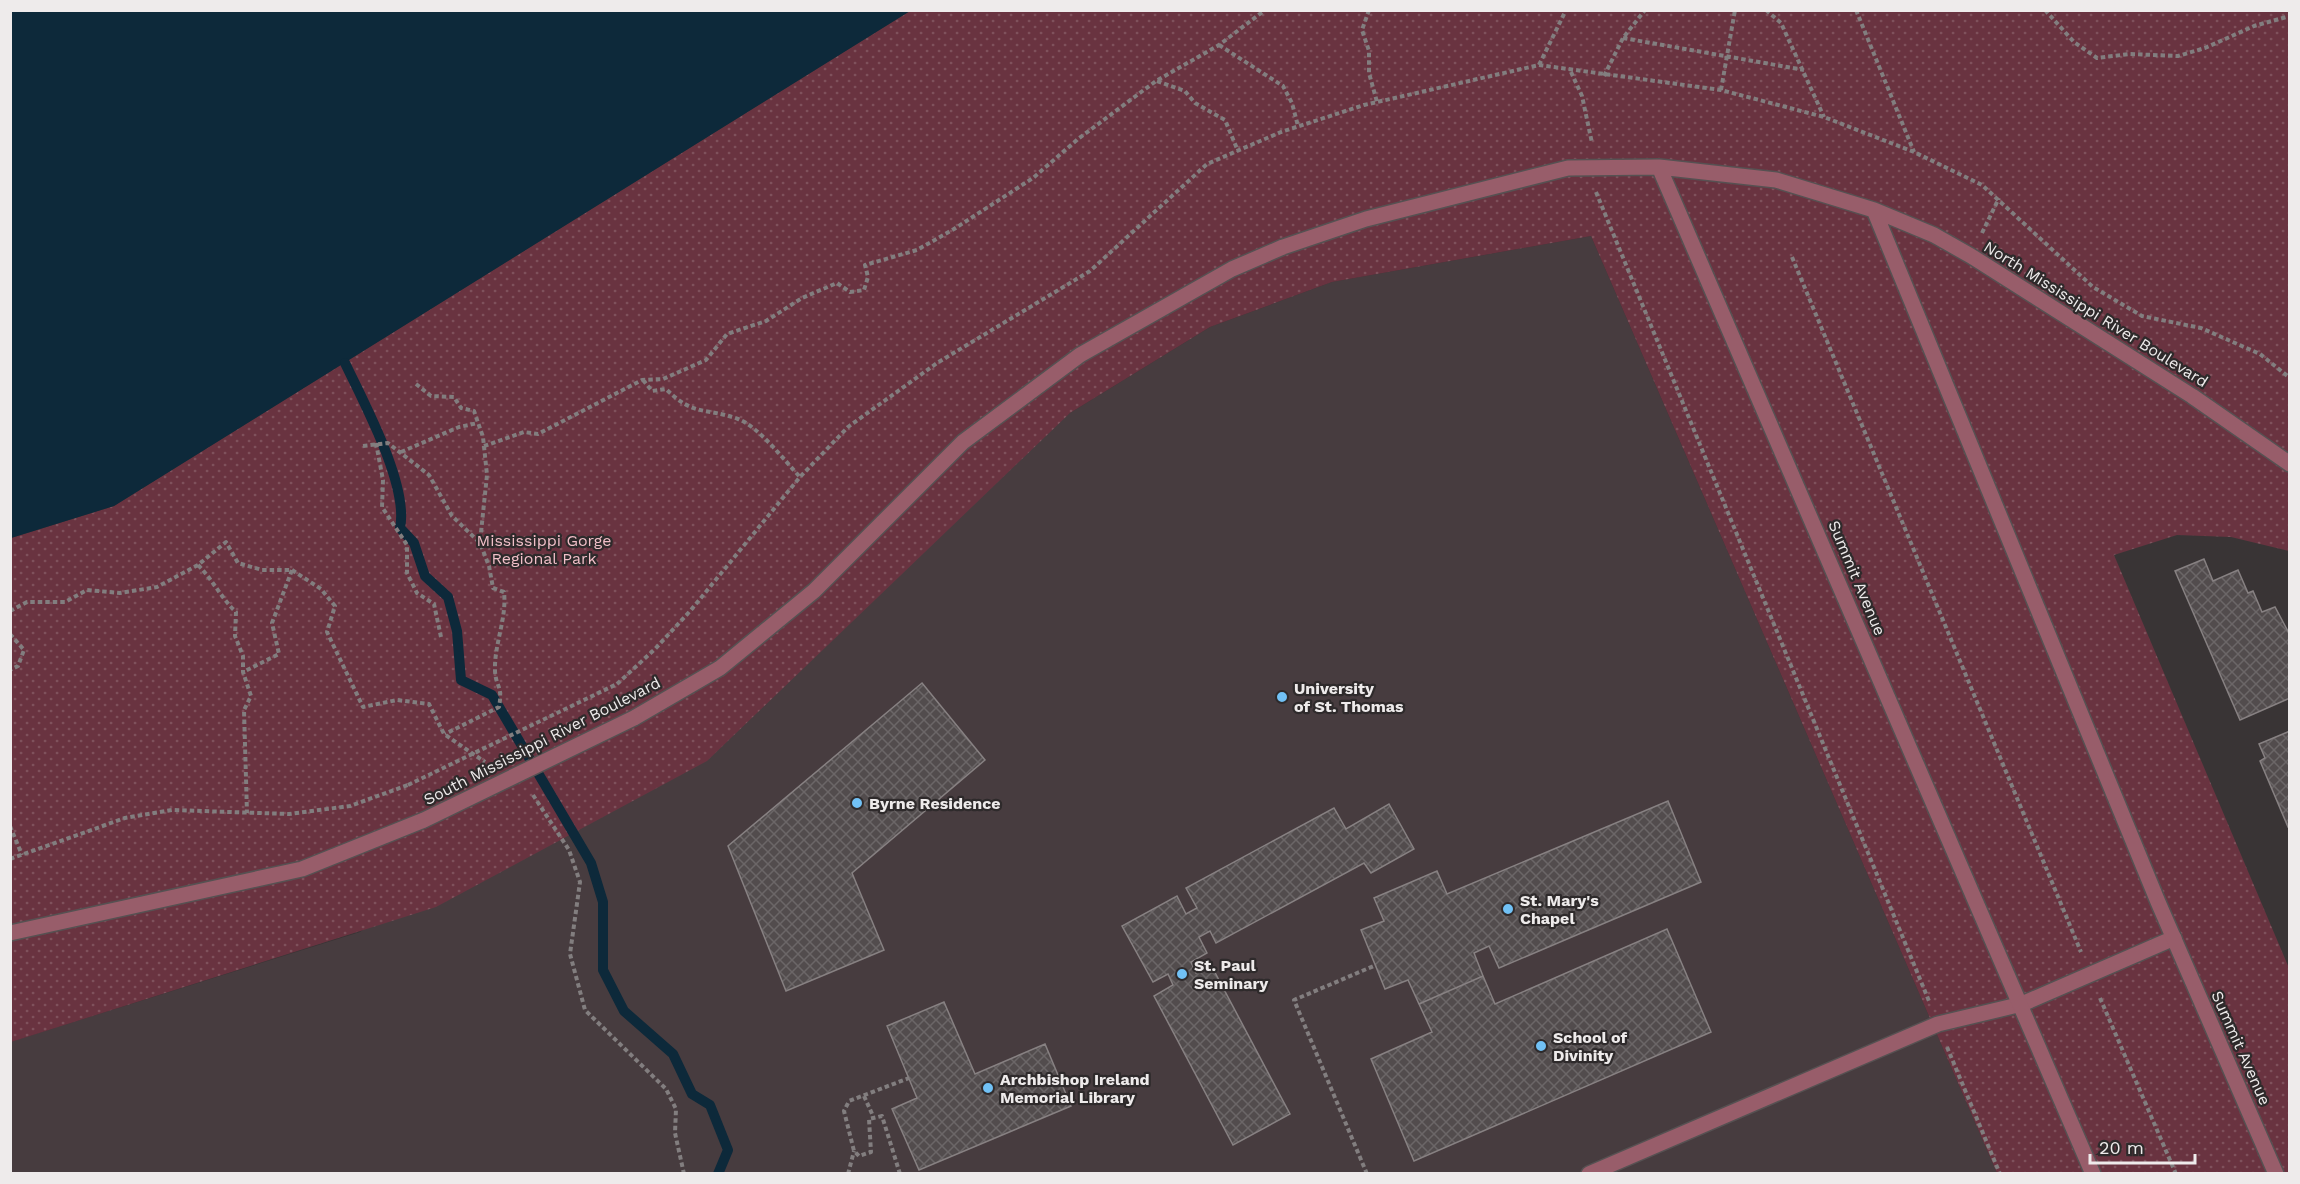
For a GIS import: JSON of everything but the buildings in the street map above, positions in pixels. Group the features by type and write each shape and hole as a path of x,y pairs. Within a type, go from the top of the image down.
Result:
{"street":[{"name":"South Mississippi River Boulevard","path":"10,933 302,868 424,820 634,718 729,661 814,591 963,442 1090,349 1232,269 1283,247 1366,219 1452,196 1568,168 1590,166 1659,167 1776,180 1874,210"},
{"name":"Summit Avenue","path":"1659,167 2093,1173"},
{"name":"Summit Avenue","path":"1874,210 2174,938 2276,1173"},
{"name":"North Mississippi River Boulevard","path":"1874,210 1934,235 1971,256 2192,396 2289,464"},
{"path":"1589,1173 1938,1024 2022,1004 2174,938"}],"path":[{"path":"484,446 524,432 538,434 642,380 663,379 706,360 727,334 766,321 802,298 837,283 850,292 864,290 868,277 865,265 917,250 954,229 1033,178 1078,139 1156,81 1219,45 1265,10"},
{"path":"1369,10 1362,30 1370,51 1369,73 1377,102"},
{"path":"1539,65 1566,10"},
{"path":"1604,76 1623,38 1645,10"},
{"path":"1721,90 1735,10"},
{"path":"1766,10 1781,23 1824,117"},
{"path":"1856,10 1914,152"},
{"path":"2045,10 2074,42 2097,58 2129,54 2178,56 2205,48 2254,26 2289,16"},
{"path":"1623,38 1804,70"},
{"path":"1219,45 1282,86 1292,103 1298,126"},
{"path":"10,859 125,818 172,810 289,814 350,806 408,785 617,684 655,649 691,610 800,477 848,427 937,363 1090,271 1207,164 1298,126 1377,102 1539,65 1571,72 1721,90 1824,117 1914,152 1982,185 1999,198 2093,287 2142,316 2201,328 2260,354 2289,378"},
{"path":"1571,72 1582,96 1592,141 1590,166 1596,193 2000,1173"},
{"path":"1156,81 1185,92 1195,103 1225,120 1238,151"},
{"path":"1971,256 1999,198"},
{"path":"1792,257 2090,975 2176,1173"},
{"path":"642,380 652,391 666,389 680,403 693,410 740,419 753,429 800,477"},
{"path":"416,384 431,396 454,397 460,408 474,411 484,446 487,475 480,543"},
{"path":"401,452 459,427 478,423"},
{"path":"376,443 383,480 382,507 406,545 407,573 417,593 434,604 441,637"},
{"path":"363,446 388,443 429,475 452,516 480,543 489,566 493,588 504,592 506,609 495,673 502,691 499,707 444,734"},
{"path":"10,611 27,602 65,602 87,590 120,593 157,587 198,565 226,542 238,563 262,570 292,570 321,589 335,606 327,632 363,707 397,700 429,704 444,734 491,766"},
{"path":"198,565 215,582 224,600 236,612 235,636 243,656 243,672 251,696 244,710 247,813"},
{"path":"243,672 279,654 272,623 292,570"},
{"path":"10,634 24,650 18,666 10,670"},
{"path":"528,791 537,798 568,850 580,882 570,954 585,1010 666,1089 676,1109 675,1133 684,1173"},
{"path":"10,826 22,855"},
{"path":"1367,1173 1294,1000 1376,965"},
{"path":"873,1116 868,1125 873,1146 871,1152 859,1156 854,1151 843,1111 849,1101 909,1078"},
{"path":"864,1096 873,1116"},
{"path":"873,1116 882,1116 886,1121 900,1173"},
{"path":"848,1173 854,1151"}],"shaded area":[{"name":"University of St. Thomas","path":"1591,236 1997,1173 11,1173 10,1042 360,932 1070,413 1210,327 1332,282"}],"green space":[{"name":"Mississippi Gorge Regional Park","path":"910,11 2289,11 2289,551 2231,537 2177,535 2114,555 2289,968 2289,1173 1997,1173 1591,236 1332,282 1210,327 1070,413 707,761 436,907 11,1042 11,538 114,506"}],"water":[{"path":"11,10 910,11 114,506 11,538"}],"waterway":[{"path":"345,363 392,468 401,510 400,528 414,543 425,576 448,597 457,631 461,680 492,695 591,863 603,902 603,970 624,1011 673,1054 692,1094 710,1105 728,1150 718,1174"}],"place":[{"name":"University of St. Thomas","path":"1282,697"},
{"name":"Byrne Residence","path":"857,803"},
{"name":"St. Mary's Chapel","path":"1508,909"},
{"name":"St. Paul Seminary","path":"1182,974"},
{"name":"School of Divinity","path":"1541,1046"},
{"name":"Archbishop Ireland Memorial Library","path":"988,1088"}]}
